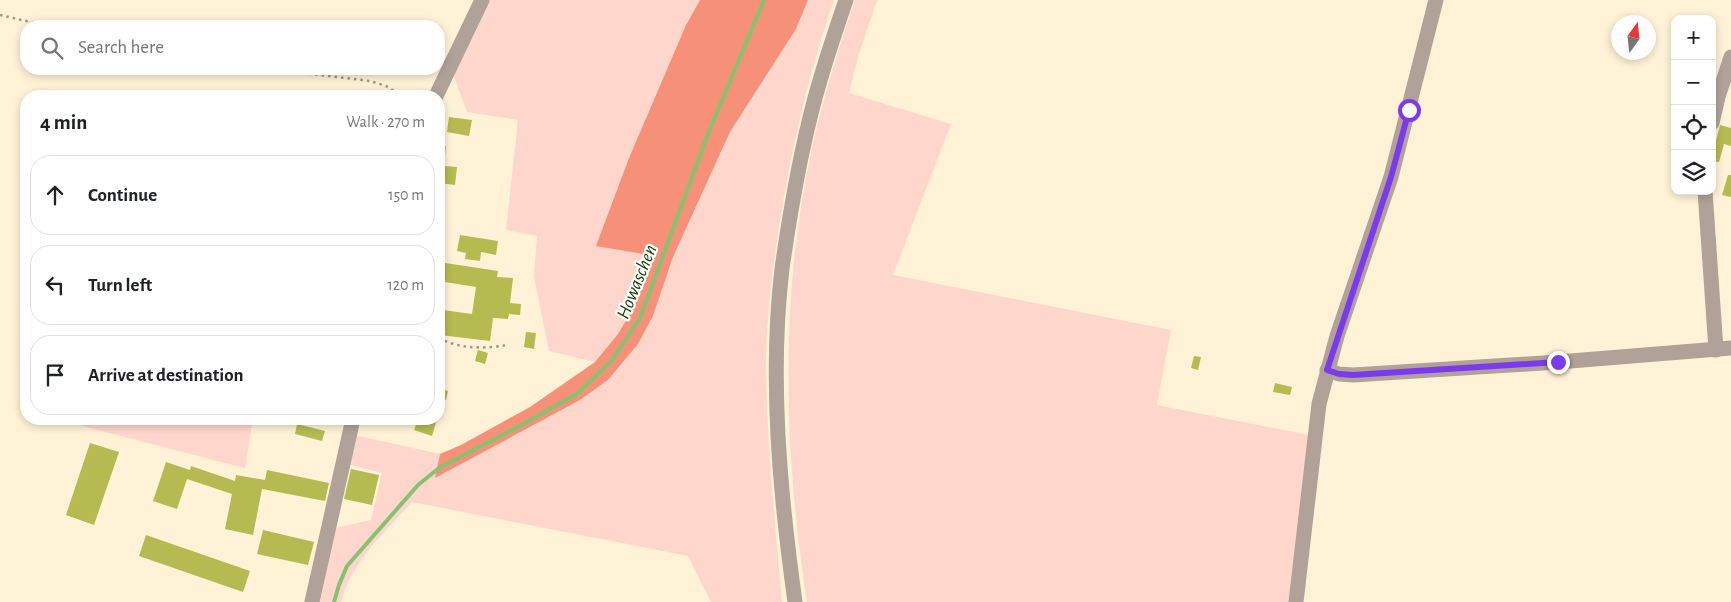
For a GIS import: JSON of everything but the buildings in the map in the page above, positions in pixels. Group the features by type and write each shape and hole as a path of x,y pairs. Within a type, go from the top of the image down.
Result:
{"street":[{"path":"439,90 482,0"},
{"path":"795,602 779,462 777,365 782,271 801,155 815,98 846,0"},
{"path":"1296,602 1318,404 1327,370 1391,177 1436,0"},
{"path":"1716,106 1731,57"},
{"path":"1327,370 1339,374 1353,375 1724,349 1706,195"},
{"path":"312,602 351,425"}],"path":[{"path":"0,15 22,20"},
{"path":"320,75 370,81 392,90"},
{"path":"445,340 463,346 494,347 507,345"}],"shaded area":[{"path":"489,0 700,0 686,25 629,158 597,246 655,255 634,307 618,334 595,362 549,351 534,277 537,236 506,230 518,120 467,112 452,71"},
{"path":"700,0 808,0 796,29 730,132 673,257 653,316 638,344 608,380 580,400 435,478 440,454 461,445 530,407 595,362 618,334 634,307 655,256 596,246 629,158 686,25"},
{"path":"808,0 834,0 811,75 798,125 788,176 774,263 766,347 770,456 782,602 711,602 688,556 412,502 370,548 346,587 341,602 320,602 336,528 371,520 382,473 347,464 354,435 440,454 436,477 580,400 608,380 638,344 653,316 673,257 730,132 796,29"},
{"path":"855,0 877,0 859,54 849,93 951,124 893,275 1171,330 1157,405 1309,435 1291,602 807,602 793,490 790,433 788,377 794,265 801,209 815,134 842,38"},
{"path":"80,425 252,425 245,468"}],"waterway":[{"name":"Howaschen","path":"334,602 347,566 418,485 439,468 578,393 613,359 640,318 708,134 764,0"}],"route":[{"path":"1409,110 1391,177 1327,370 1339,374 1353,375 1558,362"}]}
